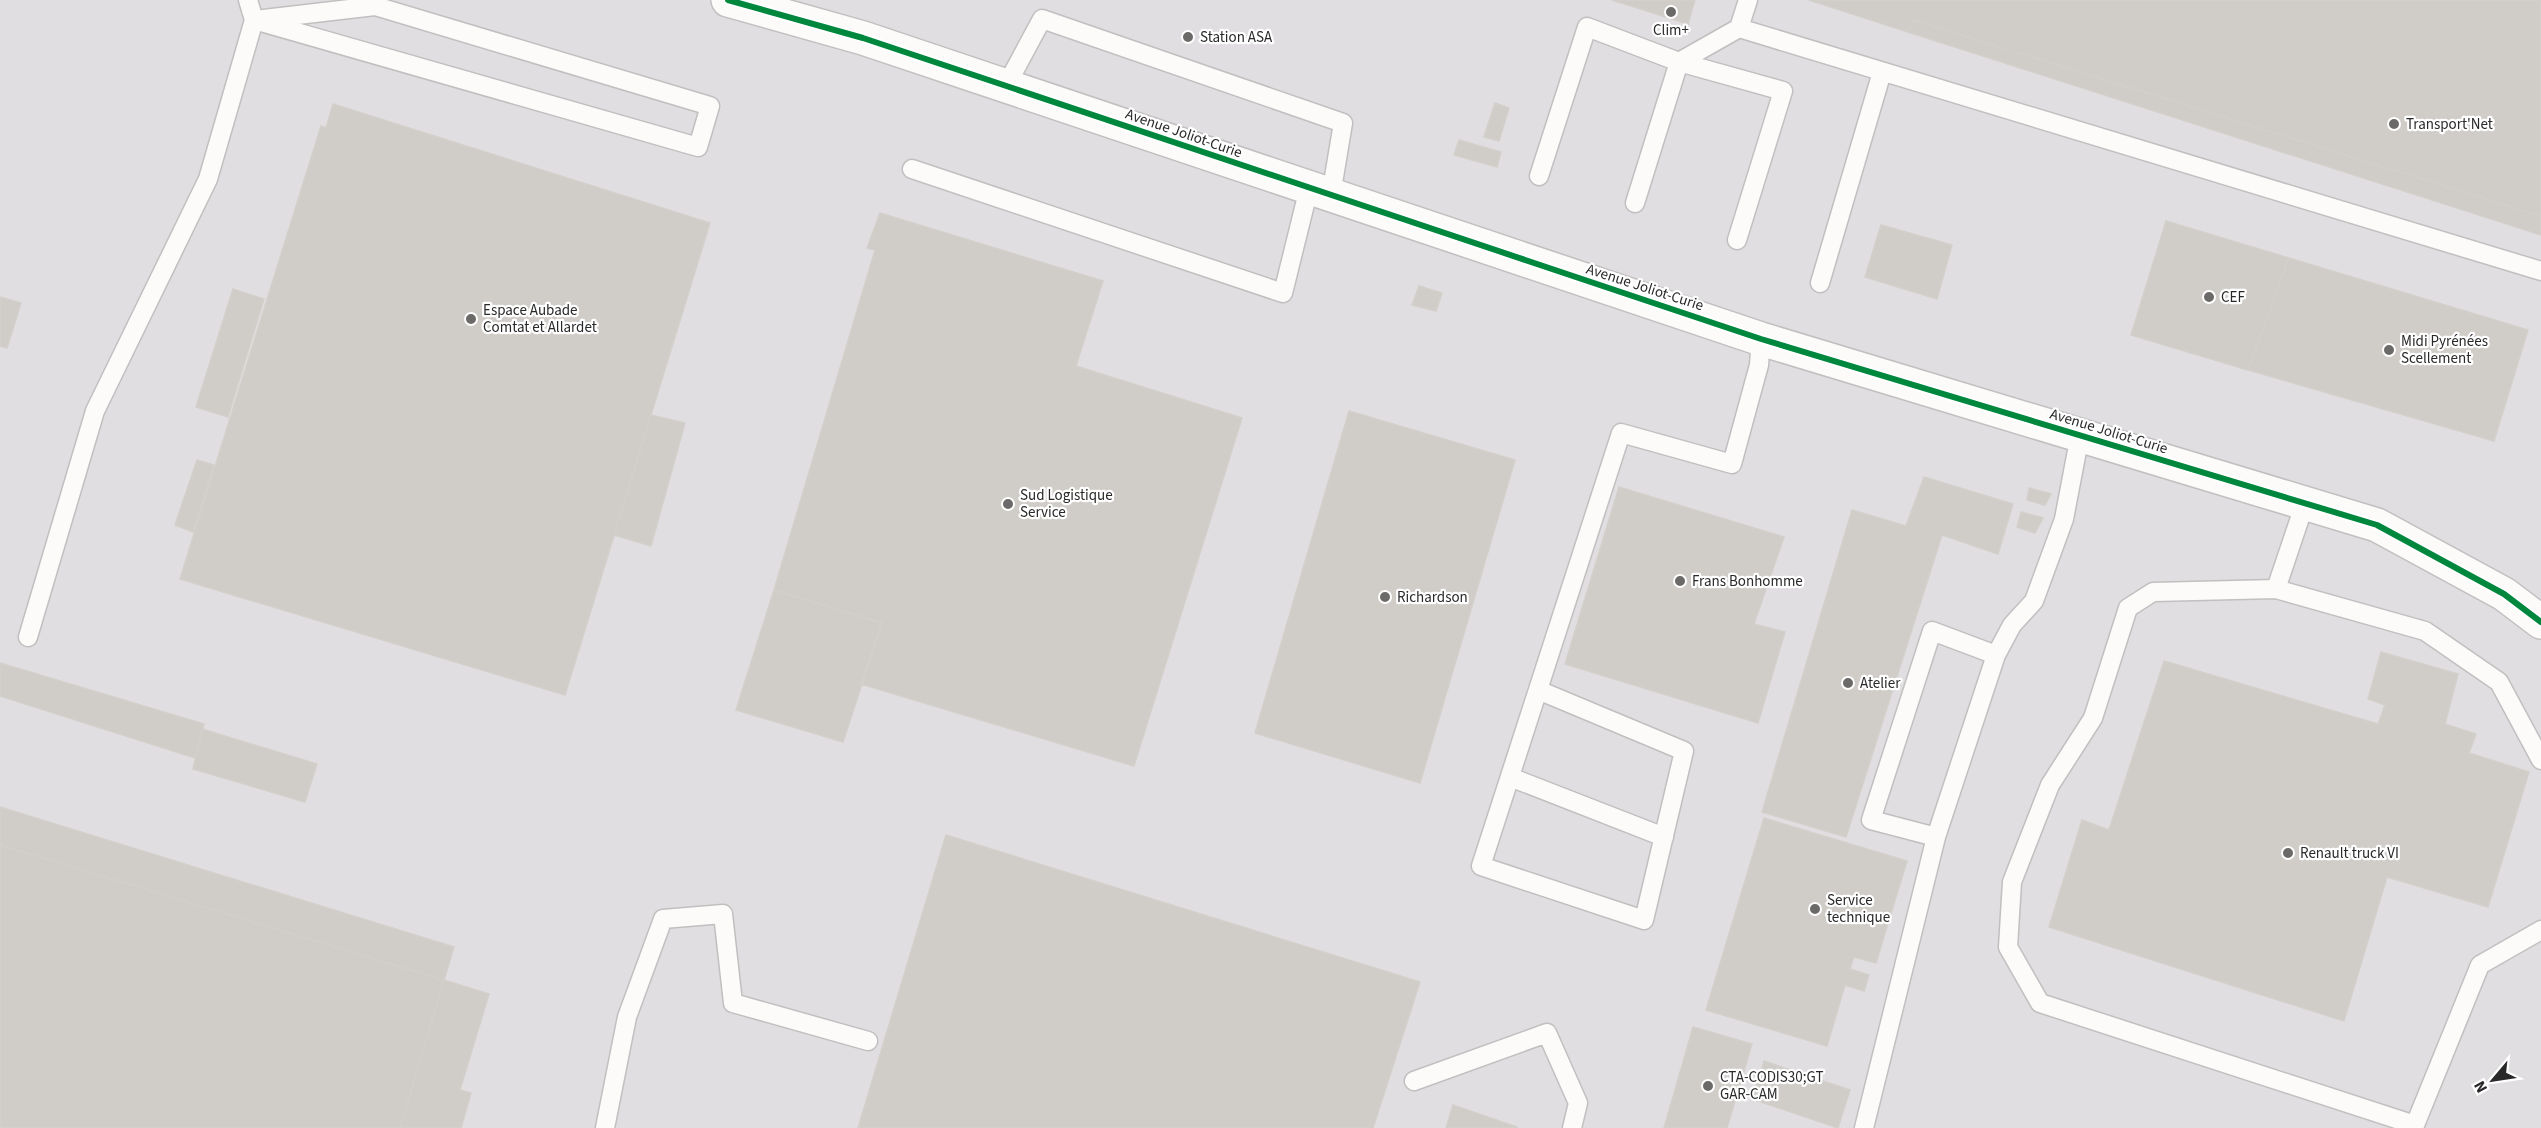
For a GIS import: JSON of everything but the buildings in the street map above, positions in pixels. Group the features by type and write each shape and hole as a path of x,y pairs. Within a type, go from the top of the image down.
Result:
{"street":[{"name":"Avenue Joliot-Curie","path":"728,0 863,38 1761,339 2377,525 2504,594 2541,622"}],"lane":[{"path":"28,637 95,411 208,178 254,20 248,0"},
{"path":"1635,203 1679,62 1739,28 1748,0"},
{"path":"375,6 710,106 698,147 254,20 375,6"},
{"path":"912,169 1283,293 1320,192 1342,123 1042,19 1006,86"},
{"path":"1539,176 1587,27 1679,62 1783,91 1737,240"},
{"path":"1739,28 2541,271"},
{"path":"1820,283 1882,72"},
{"path":"1539,690 1684,751 1644,920 1482,866 1621,433 1732,464 1759,365 1761,339"},
{"path":"1864,1128 1936,837 1996,655 2012,625 2034,601 2064,519 2080,435"},
{"path":"2276,589 2305,503"},
{"path":"2541,760 2499,682 2425,631 2276,589 2153,592 2128,608 2093,718 2050,785 2012,882 2008,947 2040,1003 2417,1127 2480,965 2541,930"},
{"path":"1936,837 1871,820 1932,631 1996,655"},
{"path":"1510,777 1664,837"},
{"path":"605,1128 627,1017 663,919 723,914 733,1003 868,1041"},
{"path":"1414,1081 1547,1033 1578,1103 1572,1128"}],"shaded area":[{"path":"0,0 2541,0 2541,1128 0,1128"}],"cycle path":[{"path":"728,0 863,38 1761,339 2377,525 2504,594 2541,622"}],"place":[{"name":"Clim+","path":"1671,12"},
{"name":"Station ASA","path":"1188,37"},
{"name":"Transport'Net","path":"2394,124"},
{"name":"CEF","path":"2209,297"},
{"name":"Espace Aubade Comtat et Allardet","path":"471,319"},
{"name":"Midi Pyrénées Scellement","path":"2389,350"},
{"name":"Sud Logistique Service","path":"1008,504"},
{"name":"Frans Bonhomme","path":"1680,581"},
{"name":"Richardson","path":"1385,597"},
{"name":"Atelier","path":"1848,683"},
{"name":"Renault truck VI","path":"2288,853"},
{"name":"Service technique","path":"1815,909"},
{"name":"CTA-CODIS30;GT GAR-CAM","path":"1708,1086"}]}
